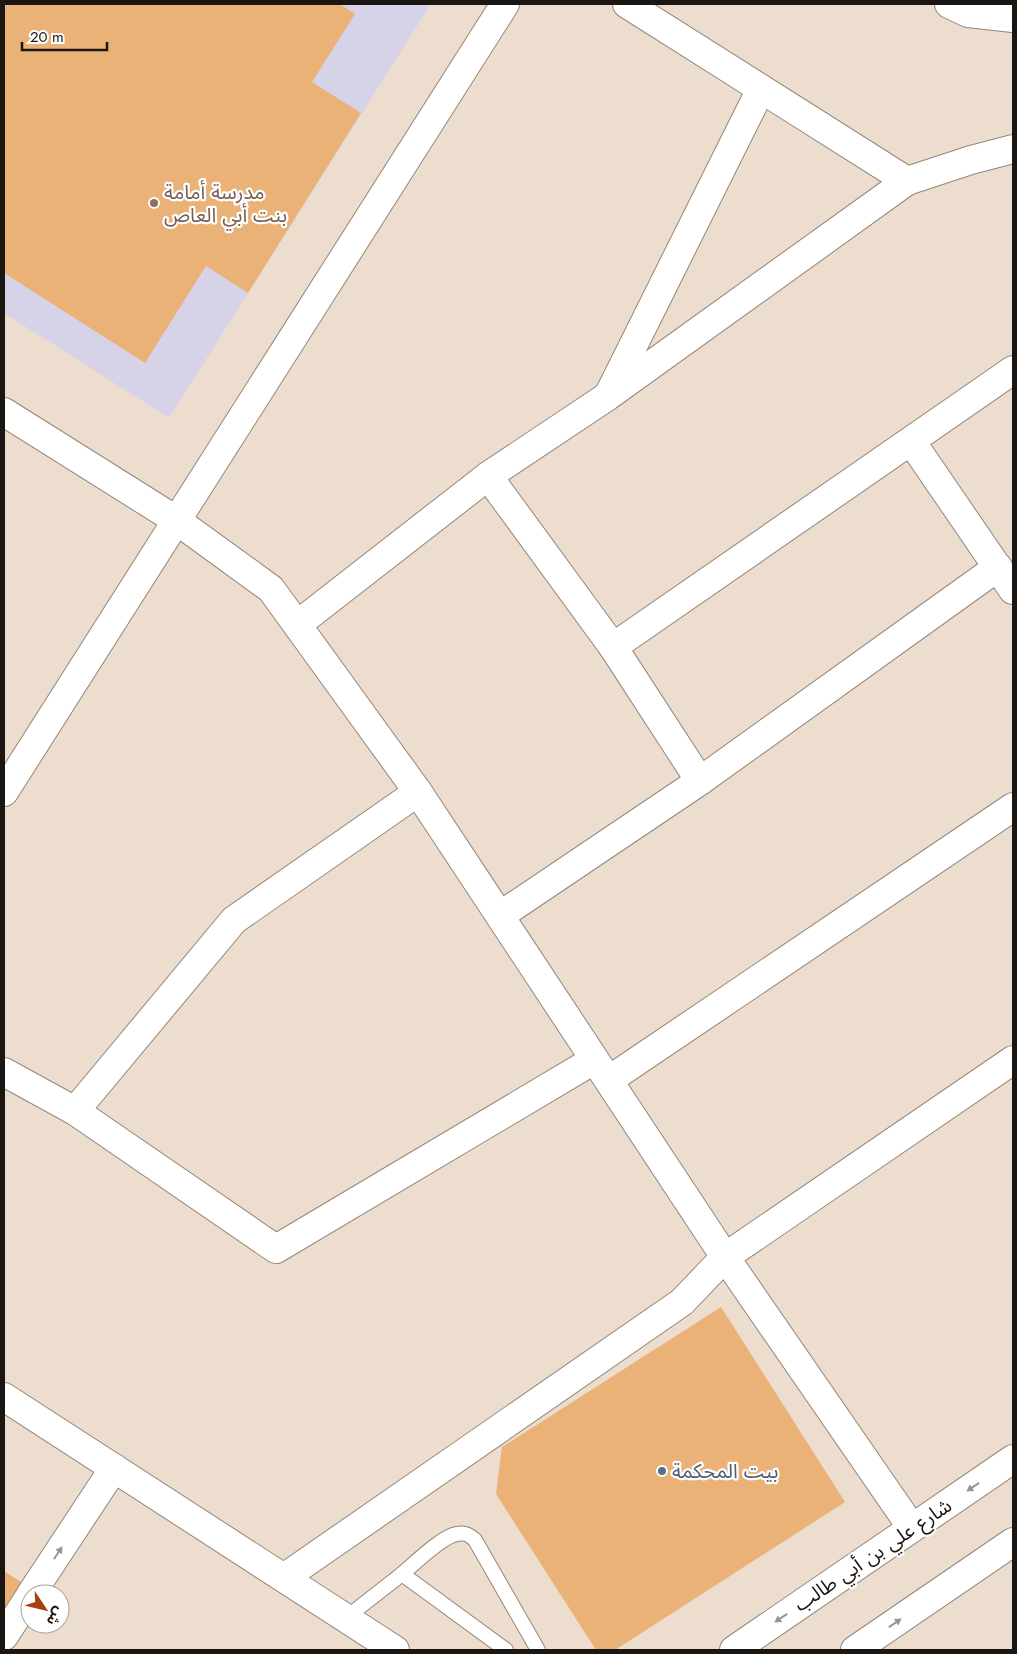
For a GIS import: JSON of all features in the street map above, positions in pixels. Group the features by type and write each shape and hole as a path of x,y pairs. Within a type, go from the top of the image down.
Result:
{"street":[{"path":"4,792 14,754 176,520 505,4"},
{"path":"627,4 908,181"},
{"path":"949,4 968,13 1013,18"},
{"path":"608,396 761,89"},
{"path":"298,624 488,476 608,396 908,181 971,160 1013,149"},
{"path":"613,647 1013,370"},
{"path":"4,412 176,520 271,589 418,792 725,1257 912,1528"},
{"path":"911,441 1013,590"},
{"path":"488,476 613,647 700,780"},
{"path":"501,915 700,780 998,567"},
{"path":"75,1110 234,920 418,792"},
{"path":"4,1072 75,1110 276,1249 602,1070 1011,812"},
{"path":"285,1577 682,1302 725,1257 1013,1060"},
{"path":"4,1397 285,1577 395,1650"},
{"name":"شارع علي بن أبي طالب","path":"734,1650 1013,1459"},
{"path":"38,1584 114,1468"},
{"path":"855,1650 1013,1542"},
{"path":"4,1636 20,1612"}],"lane":[{"path":"346,1618 454,1534 465,1533 475,1540 538,1650"},
{"path":"402,1574 506,1650"}],"shaded area":[{"name":"مدرسة أمامة بنت أبي العاص","path":"4,4 431,4 169,418 4,313"}],"building":[{"name":"مدرسة أمامة بنت أبي العاص","path":"4,4 340,4 355,14 312,82 361,113 248,293 206,266 145,363 4,273"},
{"name":"بيت المحكمة","path":"721,1307 845,1502 615,1650 596,1650 496,1494 502,1447"},
{"path":"4,1571 24,1584 20,1584 20,1597 4,1622"}],"place":[{"name":"مدرسة أمامة بنت أبي العاص","path":"154,203"},
{"name":"بيت المحكمة","path":"662,1471"}]}
